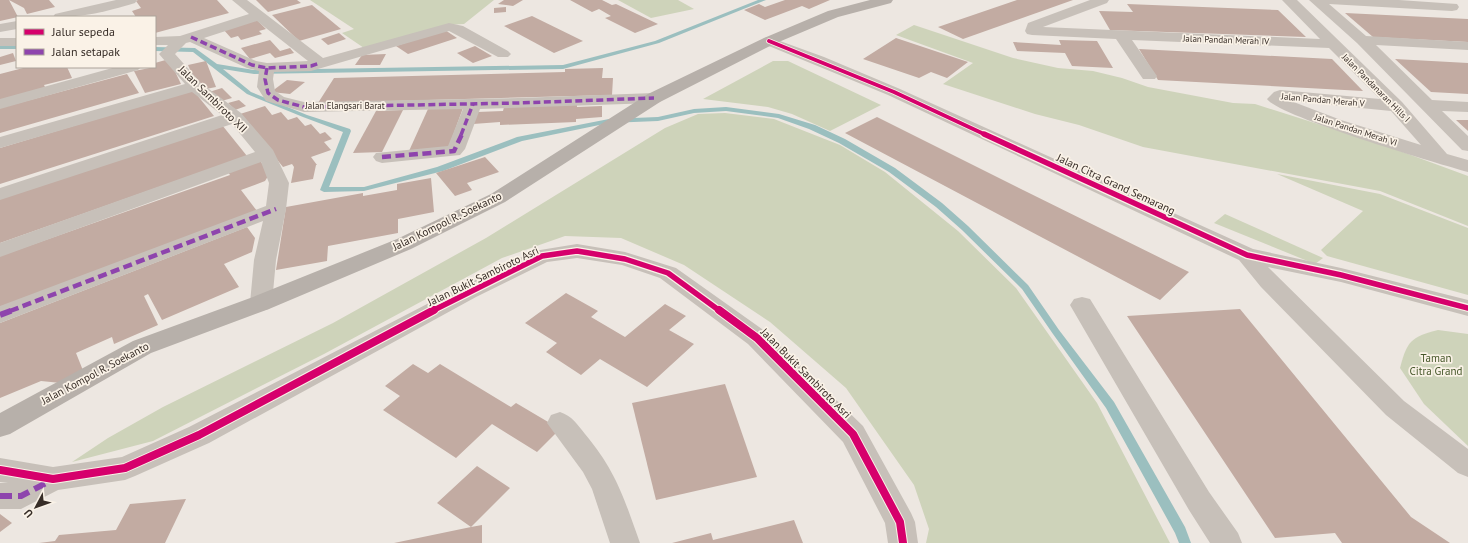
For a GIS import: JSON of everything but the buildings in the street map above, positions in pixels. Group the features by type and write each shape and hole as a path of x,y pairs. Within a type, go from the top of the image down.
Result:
{"main road":[{"name":"Jalan Kompol R. Soekanto","path":"0,426 28,409 142,347 261,303 404,244 498,198 654,98 769,41 833,14 886,0"}],"street":[{"path":"79,0 112,16"},
{"path":"65,16 100,9 130,0"},
{"path":"240,0 258,16 320,63"},
{"name":"Jalan Pandanaran Hills I","path":"1289,0 1396,106 1440,156 1468,166"},
{"path":"1316,0 1362,40 1468,146"},
{"path":"1326,0 1452,7"},
{"path":"1096,2 1106,27 1149,76"},
{"name":"Jalan Pandan Merah IV","path":"1096,2 1033,26 1032,31 1106,27 1332,44"},
{"path":"173,49 258,16"},
{"path":"0,28 16,25"},
{"path":"156,41 173,49 252,65 265,72 311,66 449,26 458,29 503,54"},
{"path":"1362,40 1468,46"},
{"name":"Jalan Citra Grand Semarang","path":"769,41 819,60 894,92 1247,255 1341,275 1468,308"},
{"path":"0,42 16,42"},
{"name":"Jalan Sambiroto XII","path":"173,49 196,86 235,117 267,154 279,183 276,209 265,260 261,303"},
{"path":"0,104 129,68"},
{"name":"Jalan Elangsari Barat","path":"265,72 264,87 268,94 277,100 304,107 473,104 654,98"},
{"path":"0,143 196,86"},
{"name":"Jalan Pandan Merah V","path":"1275,99 1280,95 1396,106"},
{"name":"Jalan Pandan Merah VI","path":"1275,99 1291,108 1335,124 1440,156"},
{"path":"382,157 454,151 473,104"},
{"path":"1428,105 1468,107"},
{"path":"0,194 235,117"},
{"path":"0,250 267,154"},
{"path":"0,316 276,209"},
{"name":"Jalan Bukit Sambiroto Asri","path":"0,470 53,479 125,468 199,435 468,292 535,259 542,256 577,251 625,259 668,273 757,338 853,434 900,522 903,543"},
{"name":"Jalan Citra Grand Semarang","path":"1247,255 1269,282 1395,408 1468,465"},
{"path":"1082,305 1199,501 1228,543"},
{"path":"560,423 593,464 606,487 625,543"},
{"path":"0,496 21,496 53,479"}],"green space":[{"path":"310,0 494,0 464,24 445,25 364,48 342,33 354,29"},
{"path":"618,0 678,0 694,9 651,18"},
{"path":"914,25 1013,58 1058,68 1093,71 1122,78 1148,87 1233,103 1255,104 1381,144 1468,176 1468,226 1380,191 1143,147 1079,125 1035,114 943,84 973,63 896,35"},
{"path":"773,61 788,61 881,105 830,131 792,114 768,107 703,99"},
{"path":"725,113 774,119 840,145 885,172 958,231 1016,288 1097,403 1170,543 926,543 929,529 914,485 846,388 770,322 684,265 621,238 565,236 502,258 324,354 153,441 72,462 108,438 163,407 333,323 486,238 665,128 698,114"},
{"path":"1277,174 1380,194 1468,228 1468,295 1327,256 1321,250 1363,211"},
{"path":"1225,214 1323,258 1315,264 1214,223"},
{"name":"Taman Citra Grand","path":"1438,330 1468,334 1468,446 1424,404 1400,368 1408,346 1416,338"}],"waterway":[{"path":"216,66 254,72 563,67 657,42 763,0"},
{"path":"0,47 16,47"},
{"path":"156,49 195,50 249,93 347,131 324,190 364,189 440,169 520,139 609,121 658,119 694,111 726,109 779,116 812,127 842,141 892,170 939,205 965,228 1025,287 1110,405 1181,531 1185,543"}],"marked path":[{"path":"191,37 252,65 267,68 311,66 320,63"},
{"path":"267,68 265,87 268,93 278,100 304,107 519,103 654,98"},
{"path":"382,157 454,151 473,104"},
{"path":"0,315 276,209"},
{"path":"0,496 21,496 52,480"}],"cycle path":[{"path":"769,41 819,60 894,92 1247,255 1341,275 1468,308"},
{"path":"0,470 53,479 125,468 199,435 468,292 542,256 577,251 625,259 668,273 757,338 853,434 900,522 903,543"}]}
